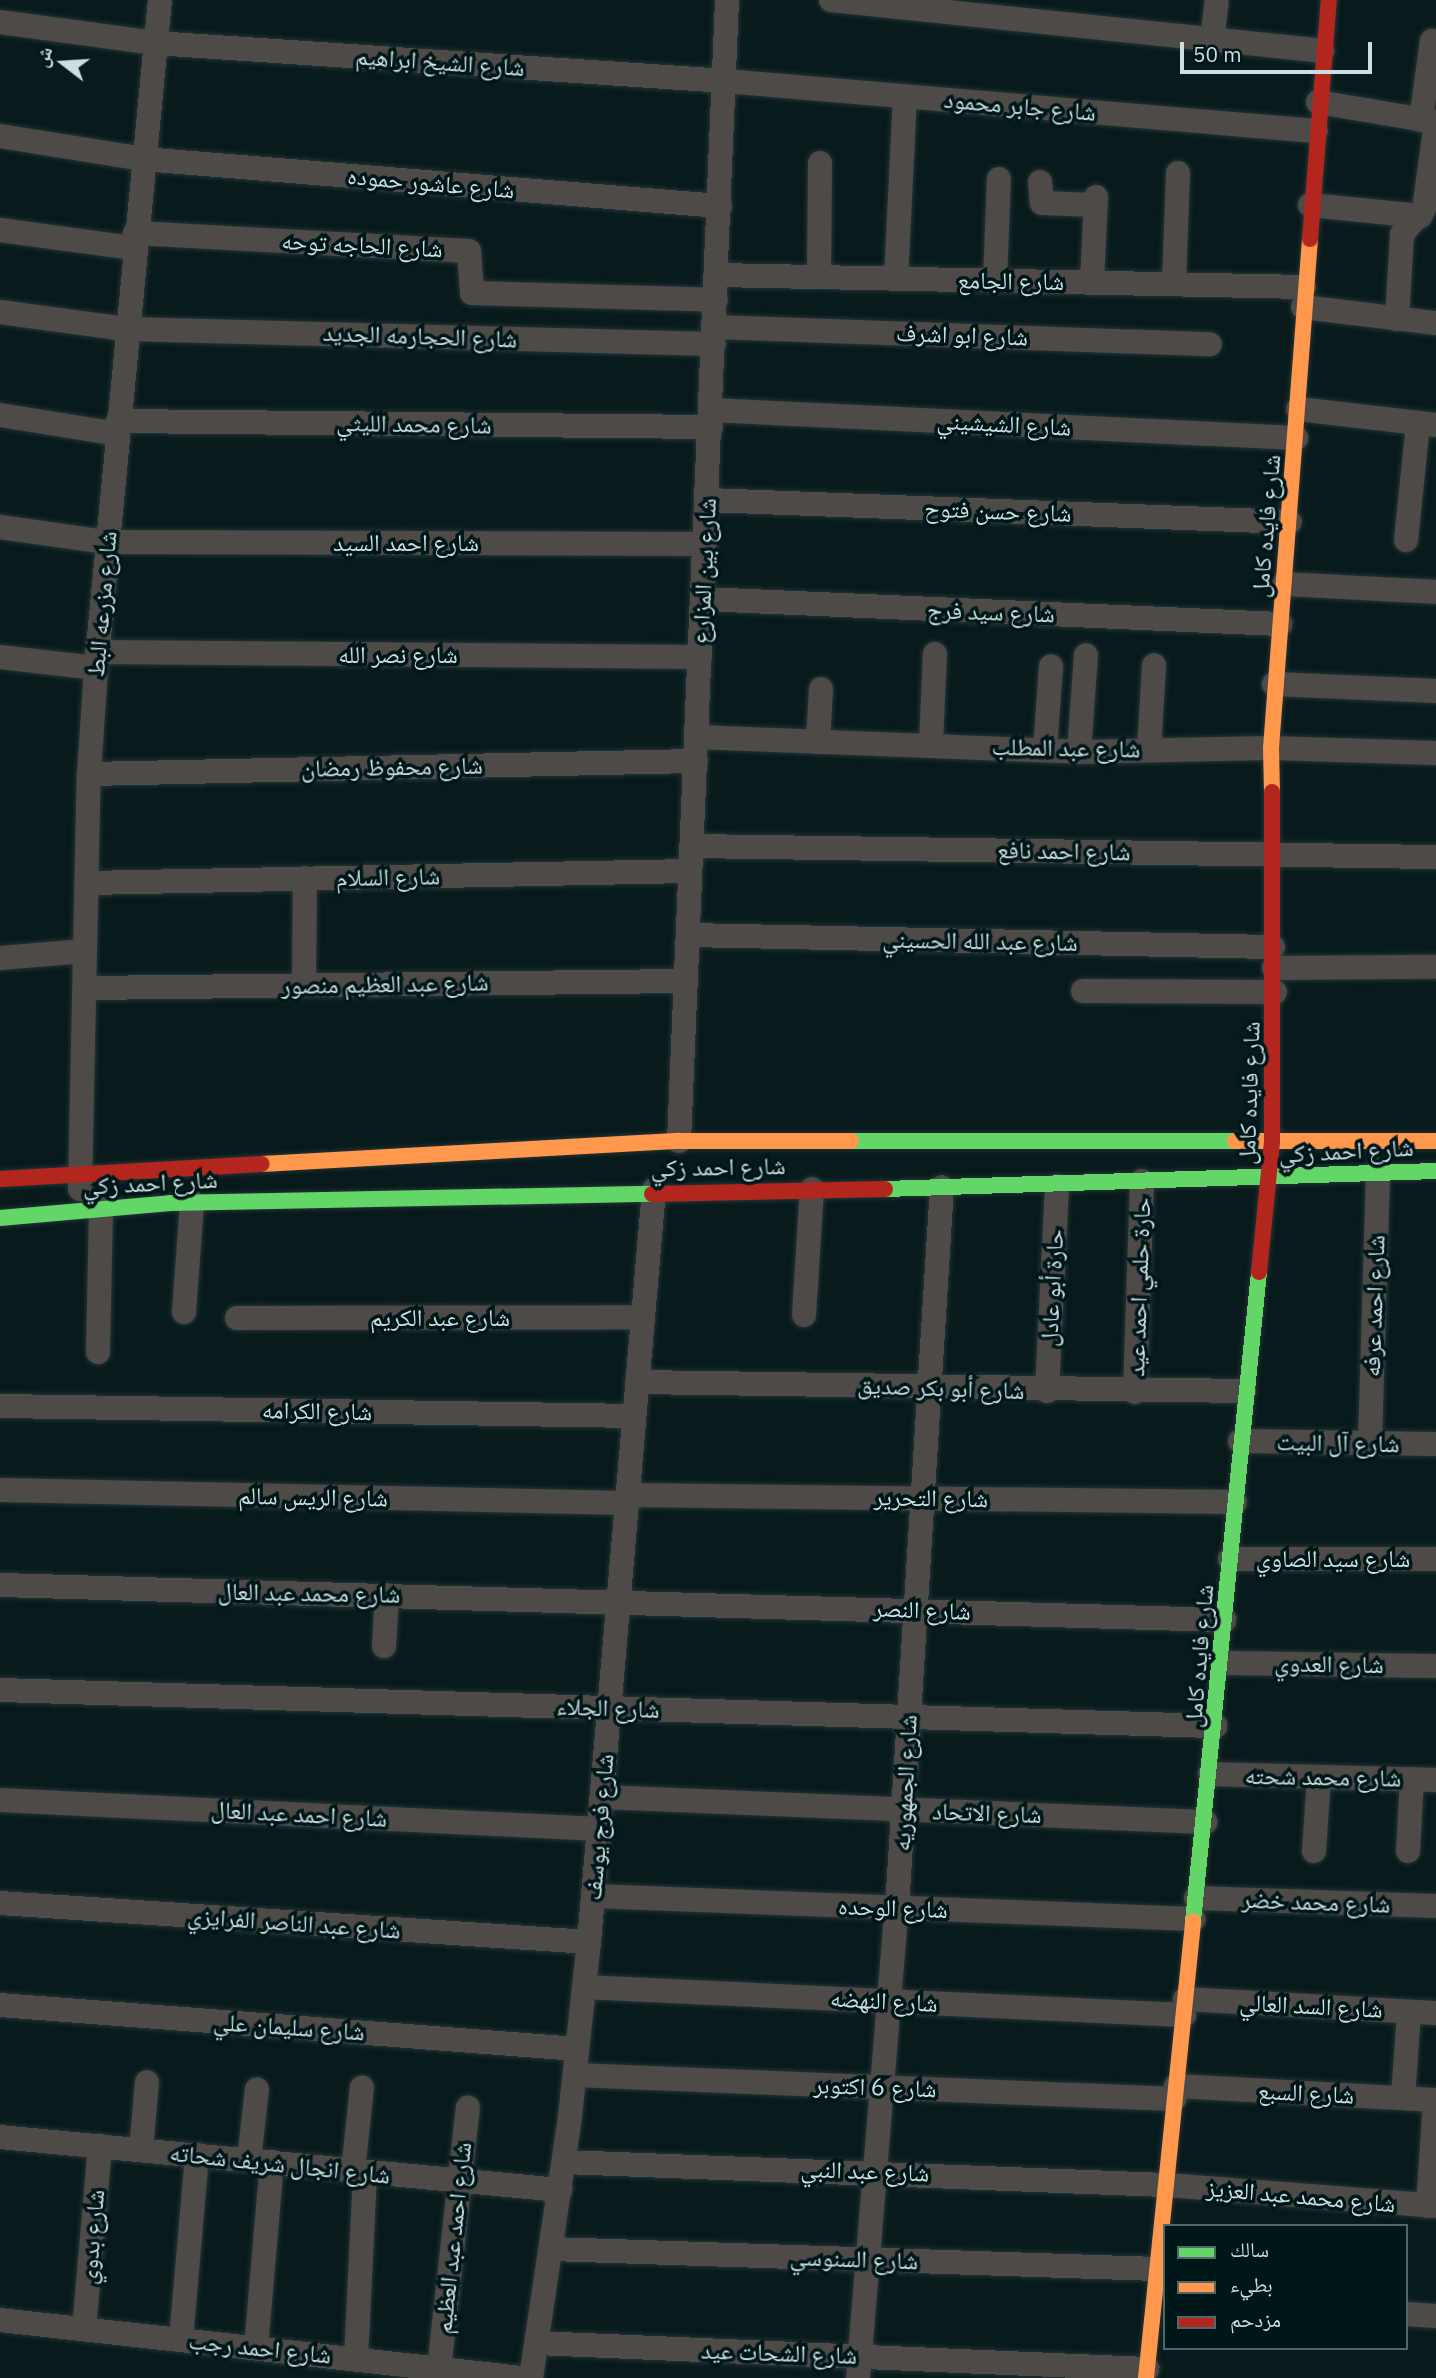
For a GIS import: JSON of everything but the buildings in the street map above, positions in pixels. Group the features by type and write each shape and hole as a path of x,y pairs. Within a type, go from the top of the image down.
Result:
{"street":[{"name":"شارع مزرعه البط","path":"98,1352 90,1209 80,1175 89,774 96,660 117,427 160,0"},
{"name":"شارع بين المزارع","path":"678,1141 727,0"},
{"path":"831,0 1322,51"},
{"name":"شارع فايده كامل","path":"1163,2224 1222,1663 1244,1391 1272,1142 1274,969 1269,854 1274,684 1290,522 1310,205 1322,51 1329,0"},
{"path":"1212,40 1217,2"},
{"name":"شارع الشيخ ابراهيم","path":"0,22 155,43 725,81"},
{"path":"1397,319 1402,234 1420,216 1431,122 1432,41"},
{"name":"شارع جابر محمود","path":"725,81 1316,131"},
{"path":"896,279 905,97"},
{"path":"1318,102 1431,122"},
{"name":"شارع عاشور حموده","path":"0,136 143,159 720,206"},
{"path":"820,163 820,277"},
{"path":"1174,283 1178,173"},
{"path":"995,281 999,179"},
{"path":"1040,182 1042,203 1096,201 1092,282"},
{"path":"1310,205 1420,216"},
{"path":"0,230 135,241"},
{"name":"شارع الحاجه توحه","path":"135,241 469,251 472,293 716,300"},
{"name":"شارع الجامع","path":"717,275 1174,283 1304,297 1397,319 1436,323"},
{"name":"شارع الحجارمه الجديد","path":"0,312 126,329 714,336"},
{"name":"شارع ابو اشرف","path":"714,336 1210,344"},
{"path":"1298,409 1427,424 1406,540"},
{"name":"شارع محمد الليثي","path":"0,415 117,427 711,419"},
{"name":"شارع الشيشيني","path":"711,419 1296,438"},
{"name":"شارع حسن فتوح","path":"707,500 1290,522"},
{"name":"شارع احمد السيد","path":"0,527 107,542 705,544"},
{"path":"1283,584 1436,592"},
{"name":"شارع سيد فرج","path":"703,599 1280,624"},
{"path":"931,744 935,654"},
{"path":"1079,752 1086,655"},
{"name":"شارع نصر الله","path":"0,657 96,660 700,657"},
{"path":"1149,750 1154,665"},
{"path":"1045,750 1051,666"},
{"path":"1274,684 1436,691"},
{"path":"818,742 821,689"},
{"name":"شارع عبد المطلب","path":"696,749 818,742 931,744 1079,752 1271,748 1436,753"},
{"name":"شارع محفوظ رمضان","path":"89,774 696,749"},
{"name":"شارع احمد نافع","path":"692,846 1436,857"},
{"name":"شارع السلام","path":"87,883 690,871"},
{"path":"304,985 306,878"},
{"name":"شارع عبد الله الحسيني","path":"688,935 1274,969"},
{"path":"0,958 85,951"},
{"path":"1083,991 1274,969 1436,967"},
{"name":"شارع عبد العظيم منصور","path":"85,988 685,981"},
{"name":"شارع احمد زكي","path":"0,1179 678,1141 1436,1141"},
{"name":"شارع احمد زكي","path":"0,1218 192,1202 654,1190 1057,1186 1269,1178 1378,1170 1436,1171"},
{"name":"شارع احمد عرفه","path":"1370,1443 1378,1170"},
{"name":"حارة حلمي احمد عيد","path":"1135,1392 1142,1181"},
{"name":"حارة أبو عادل","path":"1048,1391 1057,1186"},
{"name":"شارع الجمهوريه","path":"858,2367 898,1908 942,1187"},
{"path":"804,1315 812,1189"},
{"name":"شارع فرج يوسف","path":"531,2378 564,2162 578,2049 654,1190"},
{"path":"184,1312 192,1202"},
{"name":"شارع عبد الكريم","path":"237,1318 643,1317"},
{"name":"شارع أبو بكر صديق","path":"637,1382 929,1386 1048,1391 1244,1391"},
{"name":"شارع الكرامه","path":"0,1406 634,1416"},
{"name":"شارع آل البيت","path":"1240,1441 1436,1444"},
{"name":"شارع الريس سالم","path":"0,1490 627,1499"},
{"name":"شارع التحرير","path":"627,1499 922,1498 1235,1502"},
{"name":"شارع سيد الصاوي","path":"1230,1559 1436,1559"},
{"name":"شارع محمد عبد العال","path":"0,1585 619,1601"},
{"path":"384,1646 387,1595"},
{"name":"شارع النصر","path":"619,1601 1226,1620"},
{"name":"شارع العدوي","path":"1222,1663 1436,1665"},
{"name":"شارع الجلاء","path":"0,1690 1215,1726"},
{"name":"شارع محمد شحته","path":"1210,1774 1424,1779"},
{"path":"1314,1851 1319,1777"},
{"path":"1408,1851 1424,1779"},
{"name":"شارع الاتحاد","path":"602,1797 1205,1822"},
{"name":"شارع احمد عبد العال","path":"0,1800 599,1829"},
{"name":"شارع الوحده","path":"593,1896 898,1908 1195,1908"},
{"name":"شارع عبد الناصر الفرايزي","path":"0,1903 589,1942"},
{"name":"شارع محمد خضر","path":"1195,1908 1436,1906"},
{"name":"شارع النهضه","path":"584,1987 889,2001 1184,2007"},
{"name":"شارع سليمان علي","path":"0,2005 578,2049"},
{"name":"شارع السد العالي","path":"1184,2007 1436,2013"},
{"path":"1403,2098 1409,2012"},
{"name":"شارع 6 اكتوبر","path":"575,2075 881,2087 1176,2093"},
{"path":"141,2150 147,2082"},
{"path":"356,2359 362,2087"},
{"path":"256,2348 261,2161 257,2089"},
{"name":"شارع السبع","path":"1176,2093 1436,2100"},
{"path":"1432,2206 1436,2100"},
{"name":"شارع احمد عبد العظيم","path":"439,2369 468,2108"},
{"name":"شارع انجال شريف شحاته","path":"0,2137 560,2190"},
{"name":"شارع بدوي","path":"84,2329 100,2146"},
{"path":"181,2339 197,2155"},
{"name":"شارع عبد النبي","path":"564,2162 874,2171 1166,2185"},
{"name":"شارع محمد عبد العزيز","path":"1166,2185 1432,2206"},
{"name":"شارع فايده كامل","path":"1147,2374 1159,2284 1163,2227"},
{"name":"شارع السنوسي","path":"551,2249 866,2259 1159,2284"},
{"path":"1408,2314 1436,2316"},
{"name":"شارع احمد رجب","path":"0,2320 521,2378"},
{"name":"شارع الشحات عيد","path":"537,2343 858,2367 1147,2374"}],"traffic: fast":[{"path":"851,1141 1235,1141"},
{"path":"885,1189 1436,1171"},
{"path":"0,1218 170,1203 652,1194"},
{"path":"1193,1921 1259,1272"}],"traffic: slow":[{"path":"1272,792 1271,748 1310,239"},
{"path":"262,1164 679,1141 851,1141"},
{"path":"1235,1141 1436,1141"},
{"path":"1146,2378 1193,1921"}],"traffic: jam":[{"path":"1310,239 1329,0"},
{"path":"1259,1272 1272,1142 1272,792"},
{"path":"0,1179 262,1164"},
{"path":"652,1194 885,1189"}]}
